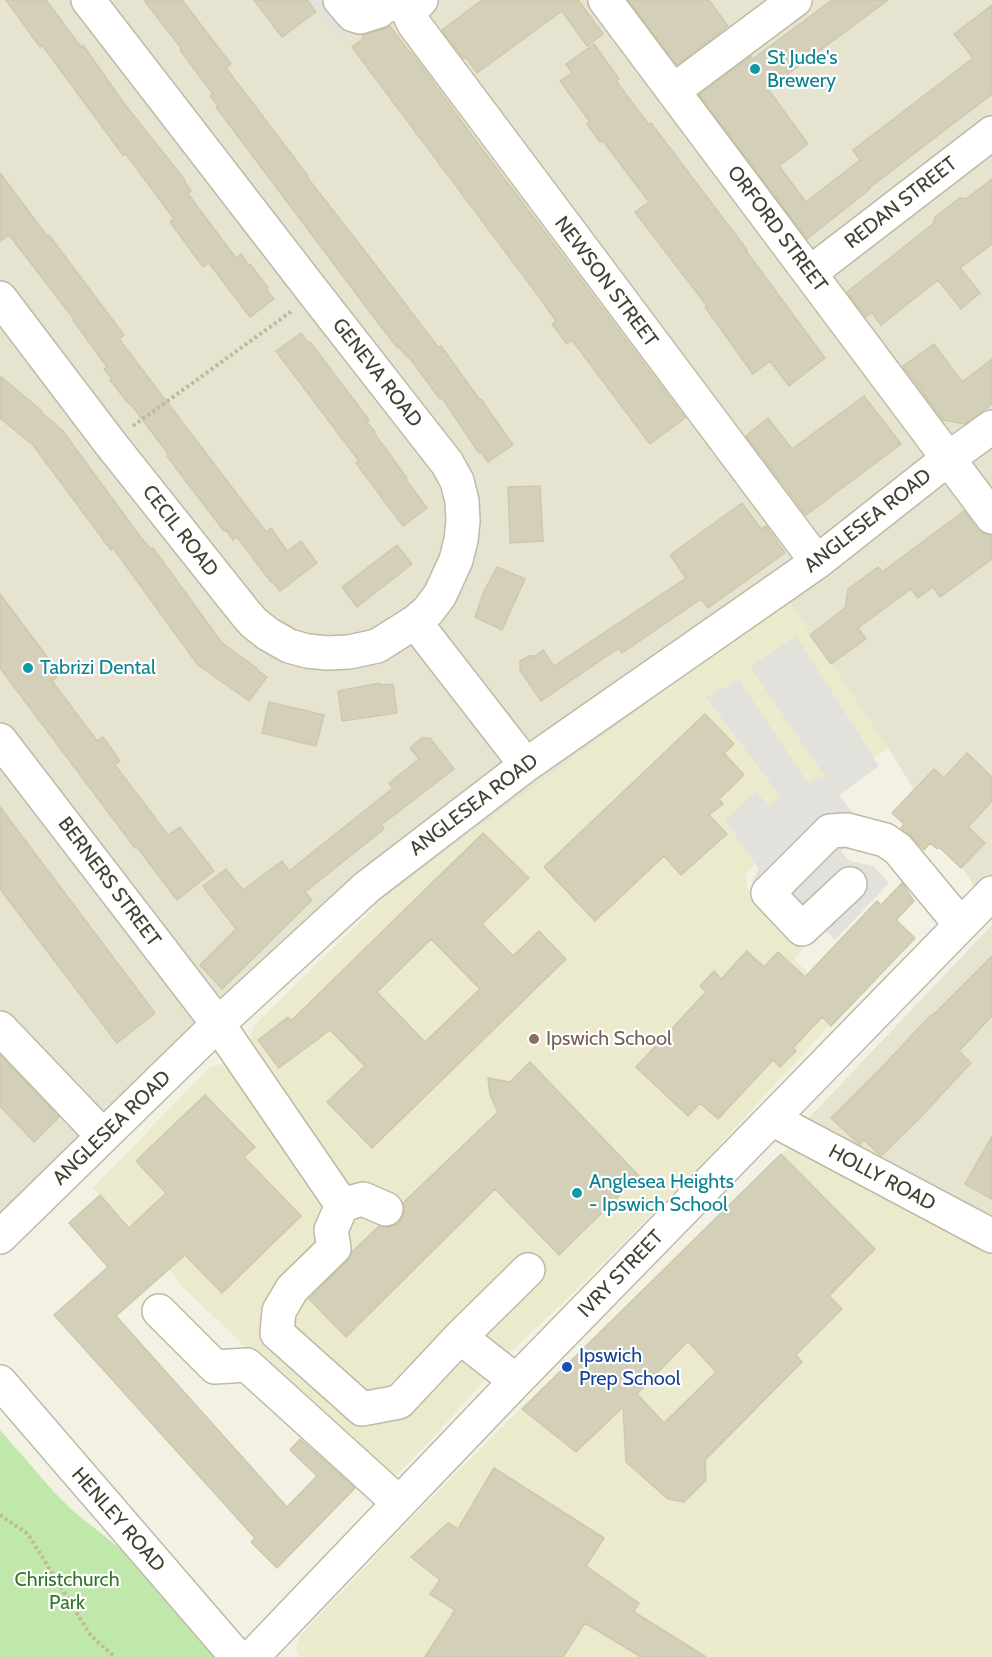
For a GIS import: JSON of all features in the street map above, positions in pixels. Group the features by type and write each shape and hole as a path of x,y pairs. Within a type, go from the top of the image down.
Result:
{"street":[{"name":"GENEVA ROAD","path":"88,0 447,463 457,481 462,501 463,521 456,560 440,595 428,611 415,622"},
{"path":"340,0 353,15 360,17 379,11 384,6 397,4 416,6"},
{"name":"ORFORD STREET","path":"605,0 992,517"},
{"path":"673,91 795,0"},
{"name":"NEWSON STREET","path":"416,6 411,18 414,24 817,562"},
{"name":"REDAN STREET","path":"810,273 992,133"},
{"name":"CECIL ROAD","path":"0,298 110,443 246,614 268,634 289,646 307,651 349,652 377,646 415,622"},
{"name":"ANGLESEA ROAD","path":"0,1237 218,1024 367,886 526,765 817,562 992,427"},
{"path":"415,622 526,765"},
{"name":"BERNERS STREET","path":"0,740 218,1024 342,1205"},
{"path":"850,884 802,929 768,893 830,831 847,830 885,840 898,849 961,925"},
{"name":"IVRY STREET","path":"252,1657 516,1381 992,893"},
{"path":"0,1028 103,1136"},
{"name":"HOLLY ROAD","path":"772,1119 992,1236"},
{"path":"386,1209 363,1199 342,1205 331,1230 334,1248 292,1289 279,1311 277,1333 362,1409 399,1402 460,1337 528,1270"},
{"path":"159,1311 215,1367 247,1365 399,1503"},
{"path":"460,1337 516,1381"},
{"name":"HENLEY ROAD","path":"0,1382 237,1657"}],"path":[{"path":"110,443 315,294"},
{"path":"0,1515 28,1534 91,1636 115,1657"}],"shaded area":[{"path":"0,0 992,0 992,915 888,748 788,601 480,826 218,1024 0,1237"},
{"path":"310,0 359,0 371,17 339,38"},
{"name":"Ipswich School","path":"789,601 888,748 816,802 745,875 747,888 783,920 778,924 803,949 794,959 815,980 798,997 829,1026 700,1166 566,1300 505,1357 388,1484 184,1288 157,1254 93,1188 209,1068 219,1064 228,1067 251,1044 251,1032 256,1023 384,899 480,826"},
{"path":"796,636 879,766 839,795 864,827 841,852 850,861 873,866 889,883 835,940 824,929 808,946 752,882 759,869 725,820 756,792 769,805 781,797 706,697 739,680 808,783 825,776 750,667"},
{"path":"992,925 992,1222 806,1121"},
{"path":"789,1147 992,1253 992,1657 299,1657 296,1648 300,1636 413,1517 509,1420"}],"green space":[{"name":"Christchurch Park","path":"0,1430 73,1511 171,1589 222,1657 0,1657"}],"building":[{"path":"6,0 46,0 185,180 191,191 188,194 236,258 241,254 274,299 250,317 209,263 203,267 170,222 174,219"},
{"path":"144,0 182,0 231,64 226,68 307,177 438,347 441,346 513,445 488,462 481,452 479,453 442,398 440,399 408,356 398,348 379,324 216,107 218,106 210,96 213,94"},
{"path":"254,0 307,0 316,12 282,37"},
{"path":"482,0 578,0 603,34 587,46 562,11 477,73 442,30"},
{"path":"628,0 709,0 728,26 677,65"},
{"path":"832,0 888,0 768,89 808,144 779,166 806,202 860,160 853,150 973,58 954,34 992,5 992,94 869,188 807,239 699,95 751,56 753,59"},
{"path":"390,26 685,418 650,444 572,340 567,344 552,324 556,321 537,294 352,47 364,38 362,35"},
{"path":"594,44 619,79 616,81 649,125 651,123 747,250 825,358 789,386 770,361 753,374 705,307 707,306 635,212 649,202 603,141 600,142 587,124 590,122 560,81 572,73 566,64"},
{"path":"0,173 124,335 119,339 266,532 271,528 287,551 301,541 317,563 280,591 237,537 233,540 226,530 224,531 185,480 130,403 110,380 112,379 104,369 107,367 74,319 9,235 0,241"},
{"path":"992,179 992,244 960,268 980,293 961,309 938,280 881,325 872,313 866,317 847,292 934,223 935,217 960,198 966,199"},
{"path":"301,333 369,420 367,422 374,433 427,508 403,526 356,463 359,461 276,351"},
{"path":"934,344 962,382 992,359 992,404 965,424 943,420 903,366"},
{"path":"0,376 62,430 142,539 151,549 153,548 222,643 267,677 249,701 198,665 113,548 111,550 33,445 0,418"},
{"path":"864,396 901,444 806,515 746,436 768,418 792,449"},
{"path":"540,486 543,541 510,543 508,487"},
{"path":"742,503 761,529 766,526 785,553 708,608 701,599 622,653 619,648 541,701 520,670 520,661 529,656 535,656 543,650 554,666 686,578 670,555"},
{"path":"964,511 977,529 984,534 992,535 992,559 940,597 933,587 918,598 911,589 858,628 866,639 831,664 810,635 845,608 848,589 878,567 882,572"},
{"path":"397,545 412,564 357,607 342,587"},
{"path":"497,567 525,579 502,630 475,617 484,591"},
{"path":"0,594 60,674 52,681 97,741 103,737 120,761 115,765 168,835 180,827 214,871 177,900 137,847 135,848 0,668"},
{"path":"380,683 381,685 393,684 397,713 342,721 338,691"},
{"path":"269,702 324,715 316,746 262,733"},
{"path":"705,714 734,744 724,753 744,775 719,799 723,804 709,815 727,834 681,875 664,856 595,921 544,867"},
{"path":"422,738 430,738 454,769 381,825 384,829 305,892 312,900 222,989 200,965 236,929 203,886 226,869 243,890 282,861 289,871 393,788 389,783 419,759 410,748"},
{"path":"967,753 992,777 992,801 968,827 985,843 961,868 939,847 937,849 930,843 924,850 901,828 904,824 892,813 934,769 944,778"},
{"path":"0,807 155,1013 117,1043 0,889"},
{"path":"483,833 529,878 482,924 513,956 539,931 566,959 372,1148 327,1102 365,1066 330,1030 279,1068 258,1040 288,1017 291,1021","holes":["431,939 480,989 425,1042 377,992"]},
{"path":"902,883 914,901 896,920 915,938 831,1026 822,1017 793,1048 796,1051 780,1067 773,1060 718,1119 700,1103 688,1116 636,1067 706,992 700,986 714,971 721,979 747,951 764,967 778,952 805,977 877,901 881,905"},
{"path":"992,956 992,1016 959,1051 971,1063 881,1156 864,1140 858,1143 831,1118"},
{"path":"0,1055 59,1117 34,1142 0,1106"},
{"name":"Anglesea Heights - Ipswich School","path":"530,1062 639,1176 559,1255 495,1189 346,1337 309,1299 379,1226 389,1227 398,1224 403,1216 405,1207 403,1203 498,1112 490,1095 488,1078 510,1082"},
{"path":"205,1095 255,1147 244,1157 301,1216 222,1293 185,1255 116,1316 287,1507 317,1476 290,1450 300,1439 355,1488 277,1568 251,1542 255,1538 54,1315 108,1267 69,1223 100,1195 129,1228 166,1193 136,1161"},
{"path":"992,1136 992,1199 965,1184"},
{"path":"781,1154 875,1249 829,1296 842,1309 796,1355 802,1362 705,1460 706,1480 684,1502 668,1499 626,1462 623,1407 576,1452 522,1409","holes":["688,1341 716,1372 664,1423 637,1394"]},
{"path":"494,1468 604,1538 586,1566 639,1603 634,1612 706,1657 641,1657 585,1623 563,1657 425,1657 455,1610 430,1594 440,1580 411,1557 448,1523 458,1529"}],"place":[{"name":"St Jude's Brewery","path":"755,69"},
{"name":"Tabrizi Dental","path":"28,668"},
{"name":"Ipswich School","path":"534,1039"},
{"name":"Anglesea Heights - Ipswich School","path":"577,1193"},
{"name":"Ipswich Prep School","path":"567,1367"}]}
